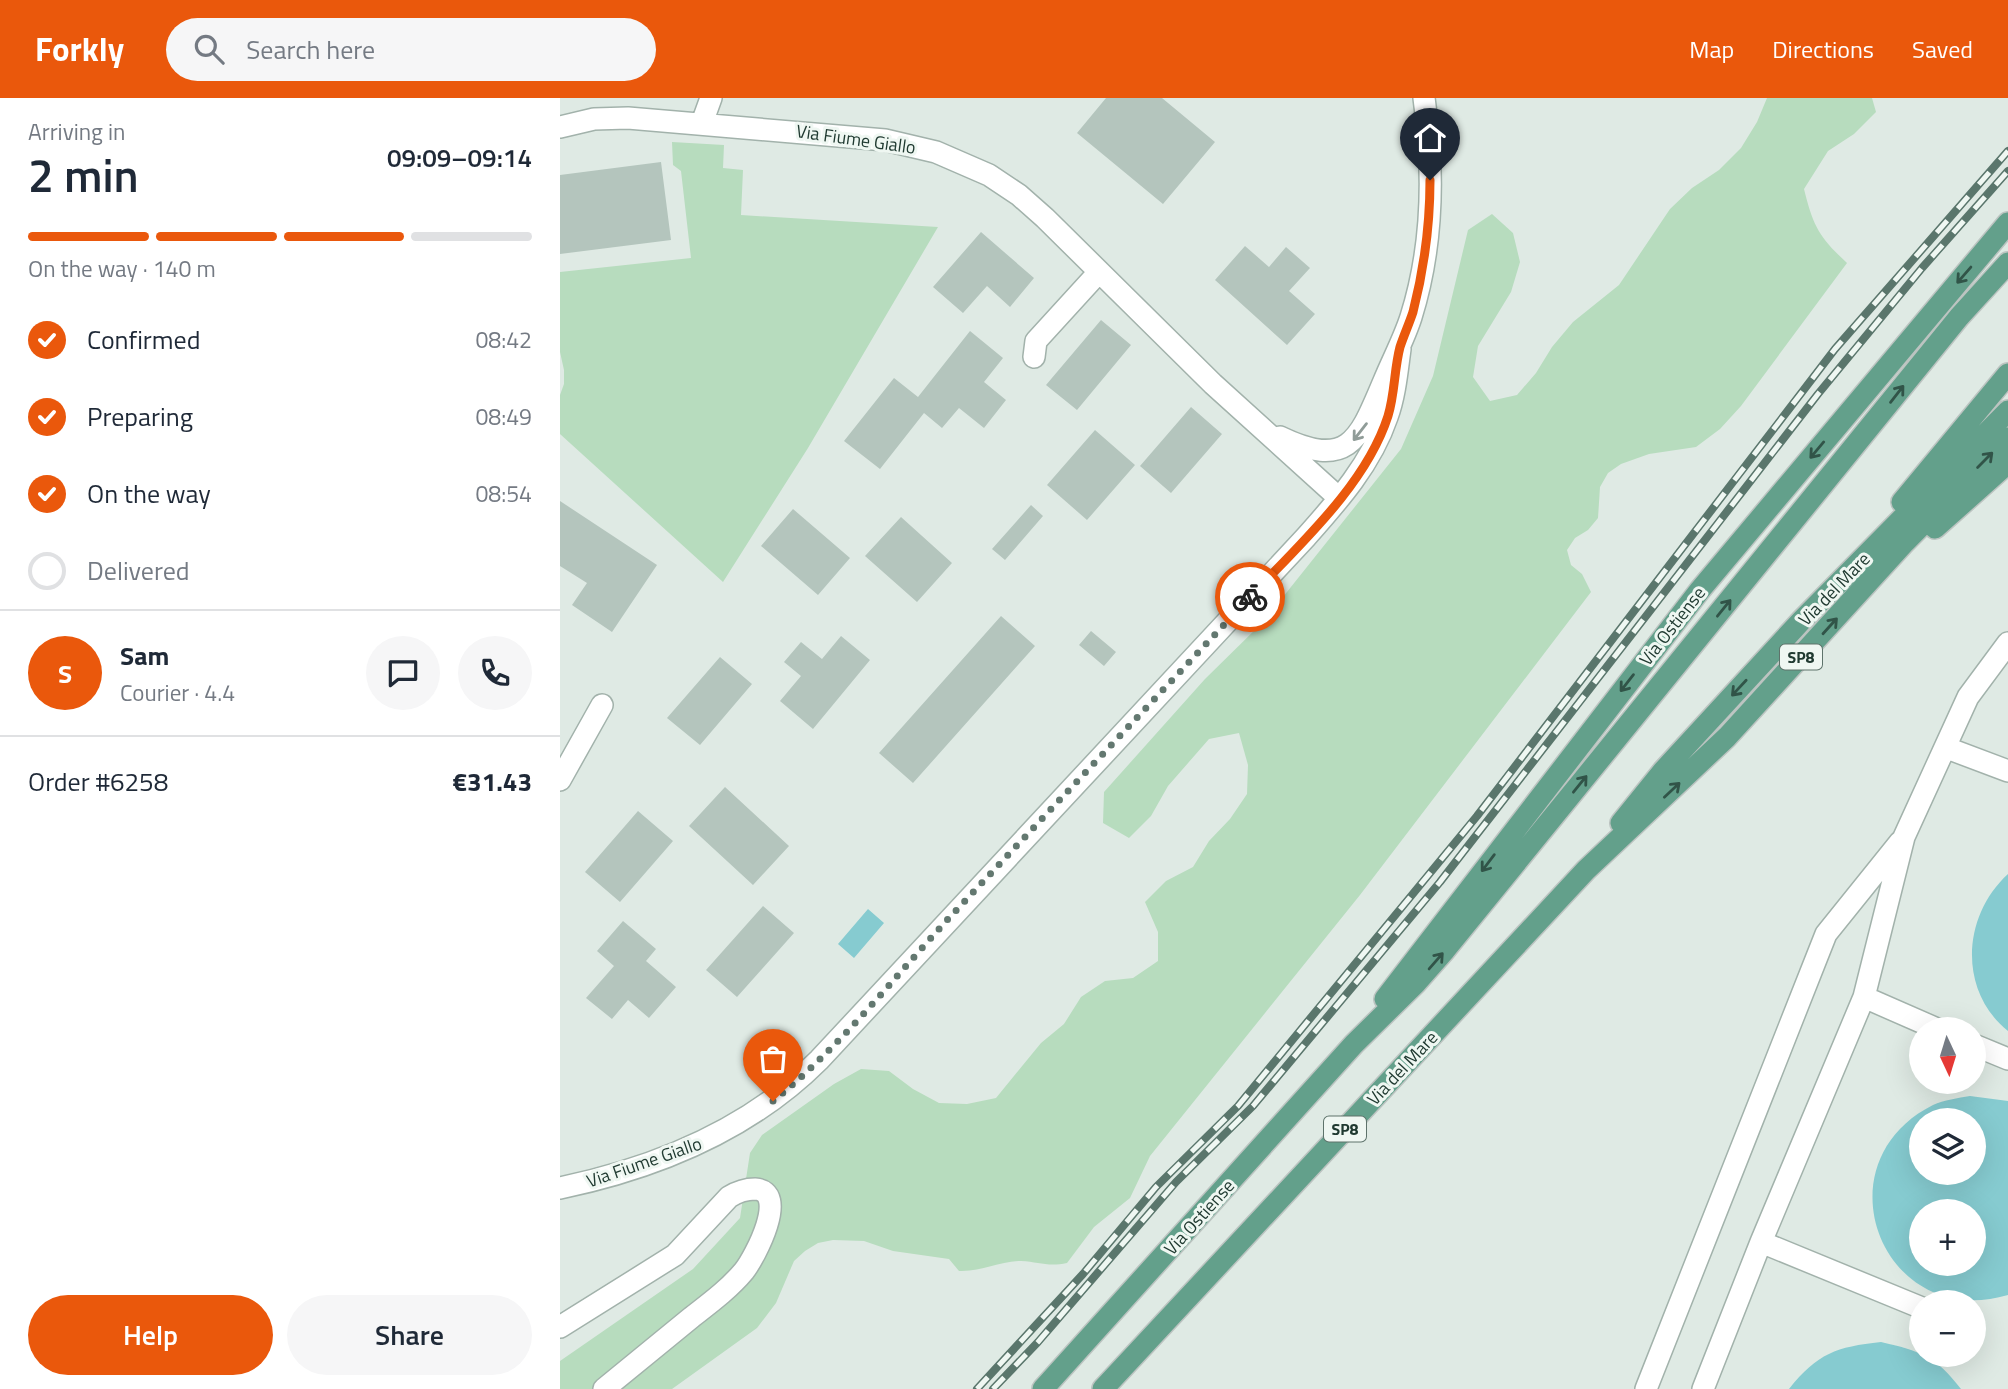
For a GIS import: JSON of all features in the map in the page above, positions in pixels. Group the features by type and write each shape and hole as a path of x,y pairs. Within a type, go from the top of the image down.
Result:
{"main road":[{"name":"Via Ostiense","path":"1354,1044 1448,915 1700,590 2008,223"},
{"name":"Via Ostiense","path":"1043,1389 1354,1044 1415,985 1459,934 1967,307 2008,263"},
{"path":"1802,620 2008,374"},
{"name":"Via del Mare","path":"1586,870 1663,771 1802,620 2008,411"},
{"name":"Via del Mare","path":"1104,1389 1586,870 1727,737 1926,520 2008,438"},
{"path":"1849,604 2008,463"}],"street":[{"path":"702,123 711,98"},
{"name":"Via Fiume Giallo","path":"1259,426 1306,448 1332,449 1348,444 1358,437 1368,421 1400,349 1412,314 1426,238 1430,180 1424,98"},
{"name":"Via Fiume Giallo","path":"560,127 603,118 702,123 871,138 904,143 945,155 989,175 1018,195 1259,426 1339,498"},
{"path":"1034,357 1037,341 1099,272"},
{"name":"Via Fiume Giallo","path":"560,1188 658,1161 705,1141 751,1116 803,1076 1306,537 1339,498 1368,457 1382,430 1391,402 1400,349"},
{"path":"1703,1389 1761,1242 1864,997 1904,837 1947,748 1968,697 2008,643"},
{"path":"560,780 602,705"},
{"path":"1947,748 2008,771"},
{"path":"1646,1389 1826,934 1904,837"},
{"path":"1864,997 1910,1017"},
{"path":"1986,1050 2008,1059"},
{"path":"560,1326 675,1255 729,1196 754,1189 762,1190 768,1196 770,1205 764,1234 755,1255 743,1272 604,1389"},
{"path":"1761,1242 1909,1303"}],"green space":[{"path":"1767,98 1872,98 1876,112 1854,134 1828,151 1804,189 1818,230 1847,263 1741,406 1720,429 1696,447 1649,454 1621,464 1608,473 1600,487 1598,518 1588,530 1575,538 1567,550 1571,565 1582,574 1591,592 1360,895 1150,1156 1130,1198 1094,1227 1067,1263 1013,1261 959,1271 949,1259 893,1251 864,1241 833,1240 818,1243 794,1261 776,1303 757,1328 672,1389 560,1389 560,1361 693,1269 740,1218 750,1153 762,1135 834,1084 861,1069 889,1071 913,1089 939,1103 967,1104 996,1098 1041,1043 1064,1024 1081,997 1105,981 1133,978 1158,961 1158,932 1145,902 1166,881 1193,867 1209,841 1230,819 1247,794 1248,765 1239,733 1209,739 1168,786 1151,816 1129,838 1103,823 1104,792 1205,679 1263,622 1401,449 1433,376 1468,230 1492,214 1513,233 1520,262 1511,292 1478,346 1473,377 1490,401 1517,395 1573,322 1619,285 1670,209 1692,188 1719,170 1741,148 1757,122"},
{"path":"672,142 724,145 723,168 743,170 741,215 938,227 808,448 723,582 560,434 560,395 564,384 564,370 560,352 560,272 691,258 681,171 673,165"}],"water":[{"path":"2008,874 2008,1031 1980,996 1972,953 1982,911 1993,891"},
{"path":"868,909 884,923 854,958 838,944"},
{"path":"1970,1096 2008,1101 2008,1295 1986,1298 1986,1290 1930,1290 1911,1276 1986,1276 1986,1199 1909,1199 1909,1275 1898,1266 1880,1236 1873,1200 1878,1164 1898,1131 1909,1123 1909,1185 1986,1185 1986,1108 1929,1108 1946,1100"},
{"path":"1881,1342 1909,1349 1909,1367 1941,1367 1961,1389 1789,1389 1819,1360 1852,1346"}],"building":[{"path":"1106,98 1162,98 1215,142 1163,204 1077,133"},
{"path":"661,162 671,240 560,254 560,175"},
{"path":"981,232 1034,278 1010,307 987,286 963,313 933,287"},
{"path":"1245,246 1269,267 1286,247 1310,268 1289,291 1315,314 1287,345 1215,280"},
{"path":"1101,320 1131,345 1077,410 1046,385"},
{"path":"970,331 1003,358 984,382 1006,400 984,428 959,408 942,428 924,413 880,469 844,441 894,378 918,397"},
{"path":"1191,407 1222,434 1171,493 1140,466"},
{"path":"1095,430 1135,465 1087,520 1047,485"},
{"path":"560,501 657,565 612,632 572,605 587,583 560,566"},
{"path":"1031,505 1043,516 1005,560 992,549"},
{"path":"793,509 850,558 818,595 761,546"},
{"path":"901,517 952,563 917,602 865,556"},
{"path":"1001,616 1035,646 913,783 879,753"},
{"path":"1091,631 1116,652 1104,666 1079,645"},
{"path":"841,636 870,660 813,729 780,701 801,676 784,662 801,642 822,659"},
{"path":"720,657 752,684 700,745 667,718"},
{"path":"725,787 789,846 753,885 689,826"},
{"path":"638,811 673,841 620,902 585,872"},
{"path":"763,906 794,933 737,997 706,970"},
{"path":"623,921 656,949 646,961 676,987 649,1018 628,1000 612,1019 586,998 614,966 597,951"}],"railway":[{"path":"977,1389 1083,1274 1156,1187 1238,1106 1477,816 1835,349 2008,151"},
{"path":"993,1389 1038,1342 1176,1182 1253,1106 1440,882 1818,394 1922,268 2008,171"}],"way so far":[{"path":"773,1101 837,1042 1250,597"}],"route":[{"path":"1250,597 1339,498 1361,470 1382,430 1391,402 1400,349 1420,280 1430,180"}]}
